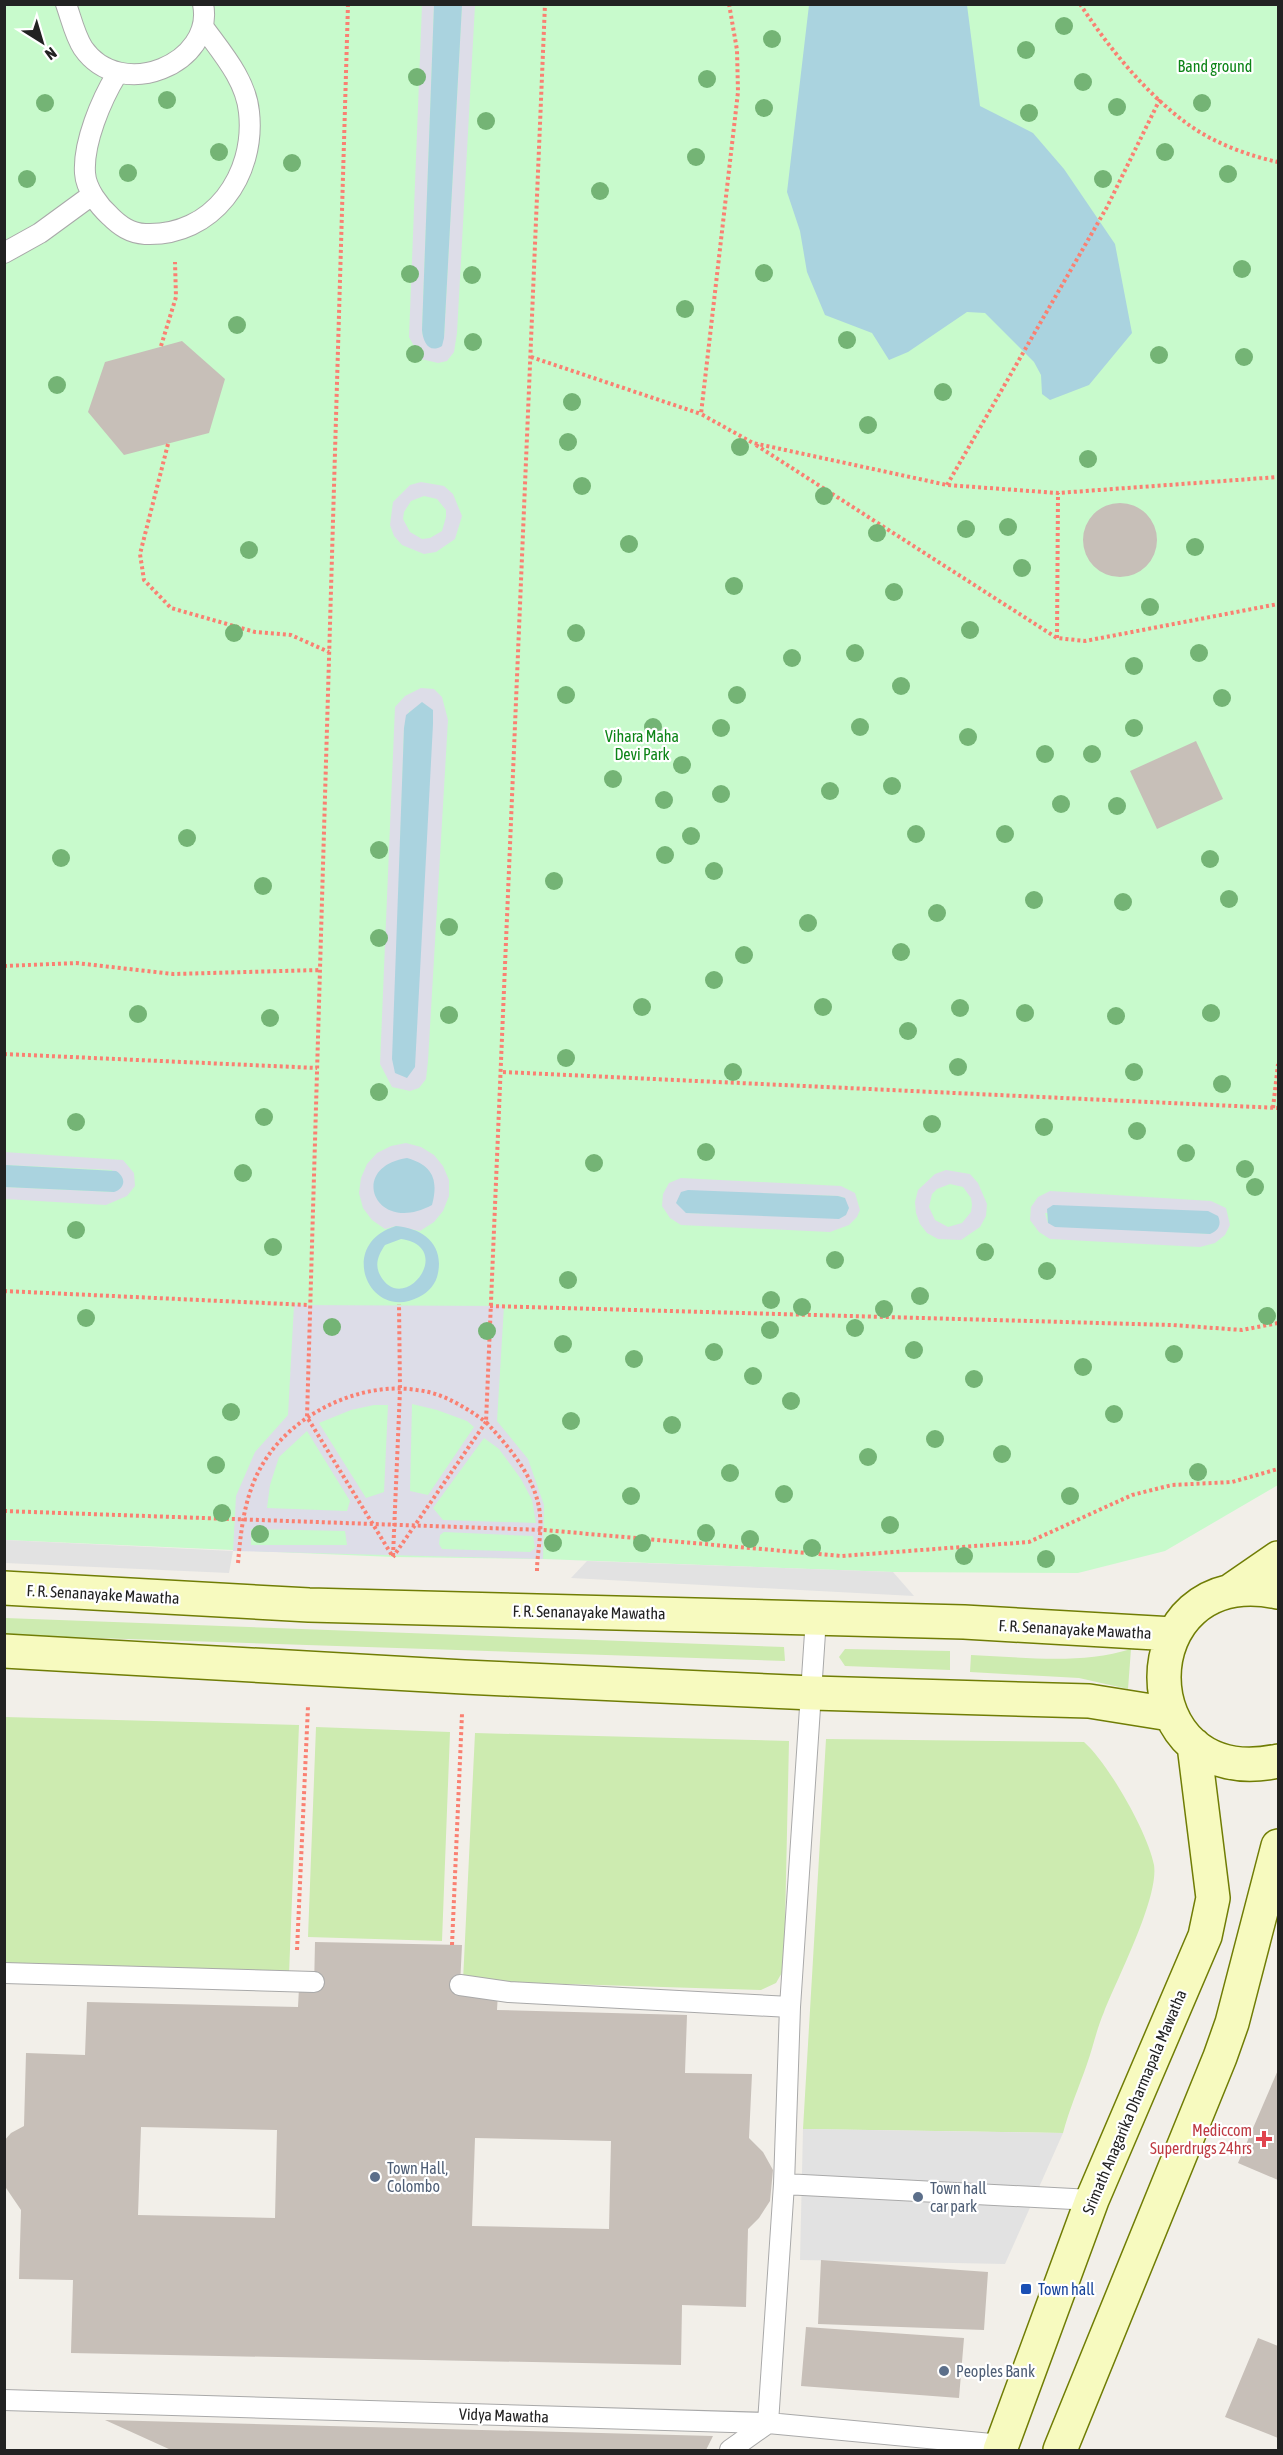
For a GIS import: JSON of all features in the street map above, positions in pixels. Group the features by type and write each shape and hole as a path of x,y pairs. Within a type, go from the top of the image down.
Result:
{"main road":[{"path":"1278,1558 1233,1589 1209,1599 1189,1614 1173,1634 1164,1660 1163,1688 1170,1714 1194,1745 1219,1760 1248,1766 1278,1761"},
{"name":"F. R. Senanayake Mawatha","path":"4,1588 234,1601 964,1622 1173,1634"},
{"path":"1233,1589 1257,1588 1278,1592"},
{"path":"4,1651 310,1670 813,1693 1089,1701 1170,1714"},
{"name":"Srimath Anagarika Dharmapala Mawatha","path":"1001,2448 1092,2200 1205,1936 1214,1898 1194,1745"},
{"path":"1232,2023 1278,1846"},
{"path":"1060,2451 1232,2023 1278,1935"}],"lane":[{"path":"66,4 83,48 98,63 117,74 146,74 166,67 187,52 204,28"},
{"path":"117,74 105,94 88,152 85,174 92,195 105,212 124,229 145,234 174,231 203,218 226,199 245,167 249,111 242,84 204,28 203,4"},
{"path":"4,253 40,233 92,195"},
{"path":"730,2451 768,2423 784,2184 790,2007 813,1693 816,1618"},
{"path":"4,1973 305,1981"},
{"path":"460,1985 509,1992 790,2007"},
{"path":"784,2184 1092,2200"},
{"name":"Vidya Mawatha","path":"4,2400 768,2423 1001,2448"}],"path":[{"path":"348,4 308,1305 307,1417 375,1524 393,1557"},
{"path":"393,1557 486,1422 503,1072 545,4"},
{"path":"700,414 738,92 738,50 729,4"},
{"path":"1080,4 1100,35 1160,99 1189,126 1258,158 1278,162"},
{"path":"947,485 1107,207 1160,99"},
{"path":"161,346 176,297 174,231"},
{"path":"531,357 700,414 753,443 1057,638 1085,641 1278,604"},
{"path":"753,443 947,485 1058,493 1278,477"},
{"path":"168,444 140,554 144,580 171,608 255,632 291,635 329,652"},
{"path":"1057,638 1058,493"},
{"path":"4,966 76,963 173,974 320,970"},
{"path":"4,1054 317,1068"},
{"path":"1273,1108 1278,1064"},
{"path":"503,1072 1278,1108"},
{"path":"4,1291 308,1305"},
{"path":"393,1557 400,1390 399,1304"},
{"path":"490,1306 1160,1325 1242,1330 1278,1323"},
{"path":"234,1601 243,1520 251,1489 264,1462 279,1442 314,1411 353,1397 416,1389 453,1401 486,1422 520,1464 529,1479 540,1514 537,1611"},
{"path":"4,1511 540,1531 841,1556 1029,1542 1132,1495 1172,1485 1232,1482 1278,1469"},
{"path":"305,1981 310,1670"},
{"path":"452,1945 464,1677"}],"green space":[{"name":"Vihara Maha Devi Park","path":"4,5 1278,5 1278,1485 1165,1551 1078,1573 893,1572 543,1559 393,1557 5,1540"},
{"path":"5,1618 784,1647 785,1661 5,1635"},
{"path":"845,1649 950,1651 950,1670 845,1666 839,1657"},
{"path":"1131,1649 1128,1689 1079,1678 970,1672 971,1655 1072,1658 1112,1654"},
{"path":"5,1717 299,1725 289,1974 5,1964"},
{"path":"316,1727 450,1732 442,1941 308,1937"},
{"path":"475,1733 789,1741 784,1969 776,1983 761,1990 463,1981"},
{"path":"826,1739 1084,1742 1094,1752 1126,1799 1150,1851 1154,1865 1154,1879 1144,1917 1102,2018 1063,2133 803,2129"}],"shaded area":[{"path":"422,5 434,5 422,330 423,337 444,338 462,5 475,5 457,333 454,352 447,361 438,363 421,359 409,337"},
{"path":"421,482 444,486 453,494 462,516 455,539 436,552 424,554 402,545 394,536 390,525 393,502 410,485","holes":["424,496 437,499 446,510 442,531 430,538 422,539 410,532 403,519 404,512 411,501"]},
{"path":"421,688 434,689 442,697 448,720 428,1061 426,1079 419,1088 410,1091 392,1087 380,1064 395,707 405,696","holes":["410,709 393,1066 404,728"]},
{"path":"406,1143 421,1147 434,1155 443,1166 449,1180 449,1196 443,1211 434,1222 420,1231 396,1226 385,1229 372,1220 363,1208 359,1193 361,1178 367,1164 377,1153 391,1146"},
{"path":"4,1152 123,1160 134,1173 135,1186 127,1196 106,1205 5,1199 5,1187 114,1192 112,1170 5,1165"},
{"path":"946,1170 970,1174 978,1183 987,1204 986,1216 980,1227 961,1240 938,1239 927,1233 920,1224 915,1202 918,1190 935,1174","holes":["950,1184 963,1187 971,1198 972,1205 971,1212 962,1223 948,1227 935,1220 929,1207 932,1194 937,1189"]},
{"path":"681,1178 841,1186 855,1193 860,1210 849,1225 830,1232 681,1225 670,1218 662,1206 663,1194 669,1183","holes":["684,1191 845,1198 843,1217 686,1213"]},
{"path":"1050,1191 1211,1201 1226,1208 1230,1225 1225,1235 1215,1243 1200,1247 1050,1239 1039,1232 1030,1220 1031,1207 1038,1197","holes":["1045,1213 1218,1216 1210,1234 1048,1223"]},
{"path":"294,1305 504,1306 497,1421 528,1459 544,1505 543,1559 233,1551 236,1496 255,1452 288,1415","holes":["412,1404 467,1421 474,1427 428,1495 410,1491","374,1405 388,1405 384,1492 366,1498 319,1423 351,1410","307,1431 350,1501 347,1511 267,1508 270,1485 279,1457","484,1438 499,1449 521,1479 532,1500 536,1523 443,1520 433,1508","251,1529 345,1531 347,1545 251,1545","444,1532 533,1536 535,1548 530,1552 442,1549 439,1544 440,1535"]},
{"path":"4,1540 233,1551 229,1573 5,1563"},
{"path":"587,1561 893,1572 914,1596 571,1578"},
{"name":"Town hall car park","path":"803,2129 1063,2133 1005,2264 800,2260"}],"water":[{"path":"434,5 462,5 444,338 442,346 434,349 425,342 422,330"},
{"path":"809,5 967,5 980,106 1033,133 1064,169 1115,244 1132,333 1089,385 1050,400 1042,394 1041,375 1034,362 985,313 967,312 908,352 889,360 872,333 825,315 807,272 800,231 787,192"},
{"path":"422,702 433,710 433,724 415,1067 407,1078 395,1073 392,1059 404,728 406,715"},
{"path":"407,1158 428,1169 434,1181 434,1196 432,1205 412,1212 396,1212 383,1206 376,1196 374,1185 378,1174 389,1164"},
{"path":"5,1165 116,1171 122,1176 123,1185 114,1192 5,1187"},
{"path":"688,1190 838,1196 845,1198 849,1208 846,1215 839,1219 686,1213 676,1203 681,1192"},
{"path":"1053,1205 1208,1211 1218,1216 1219,1225 1210,1234 1055,1227 1048,1223 1047,1209"},
{"path":"396,1226 414,1230 429,1239 438,1254 439,1263 437,1277 429,1290 419,1297 401,1302 386,1299 374,1291 366,1278 364,1263 367,1248 378,1235","holes":["401,1239 417,1245 425,1254 425,1265 420,1276 412,1285 401,1289 390,1286 380,1275 377,1267 379,1256 385,1245"]}],"building":[{"path":"182,341 225,379 209,433 124,455 88,412 105,362"},
{"path":"1120,503 1141,509 1151,519 1157,540 1151,561 1141,571 1120,577 1099,571 1089,561 1083,540 1089,519 1099,509"},
{"path":"1196,741 1223,799 1157,829 1130,771"},
{"name":"Town Hall, Colombo","path":"315,1942 462,1945 460,1985 498,1993 497,2010 687,2015 685,2073 752,2074 749,2138 763,2152 773,2170 770,2201 759,2218 748,2229 746,2307 682,2305 681,2365 71,2353 73,2280 19,2279 21,2210 4,2185 4,2141 11,2133 24,2126 26,2053 85,2055 87,2002 298,2007 299,1988 314,1989","holes":["141,2127 277,2130 275,2218 138,2215","475,2138 611,2141 609,2229 472,2226"]},
{"path":"1278,2070 1278,2180 1238,2163"},
{"path":"821,2260 988,2272 984,2330 818,2324"},
{"path":"806,2327 964,2338 959,2398 801,2386"},
{"path":"1258,2338 1278,2346 1278,2438 1225,2417"},
{"path":"105,2420 713,2436 706,2450 171,2450"}],"place":[{"name":"Mediccom Superdrugs 24hrs","path":"1264,2139"},
{"name":"Town Hall, Colombo","path":"375,2177"},
{"name":"Town hall car park","path":"918,2197"},
{"name":"Town hall","path":"1026,2289"},
{"name":"Peoples Bank","path":"944,2371"}],"park label":[{"name":"Band ground","path":"1215,66"}]}
